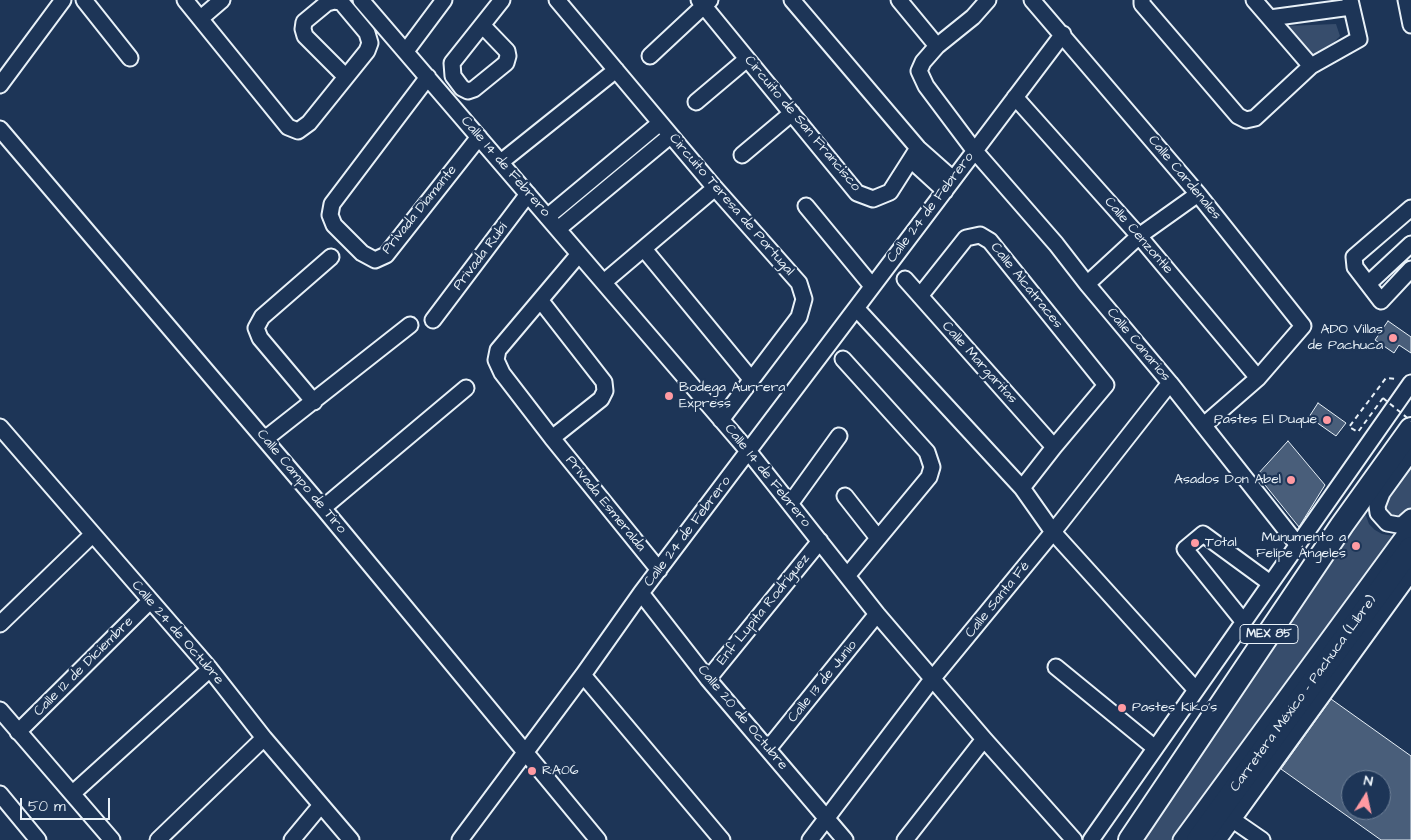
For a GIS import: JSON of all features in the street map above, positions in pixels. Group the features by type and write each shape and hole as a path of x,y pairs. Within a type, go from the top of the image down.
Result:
{"highway":[{"name":"MEX 85","path":"1130,840 1342,525 1411,429"},
{"name":"Carretera México - Pachuca (Libre)","path":"1198,840 1411,548"}],"street":[{"path":"0,85 63,0"},
{"path":"84,0 130,58"},
{"path":"186,0 288,127 298,131 309,123 367,51 370,43 368,33 341,2 334,1 327,3 304,22 303,28 305,36 345,76"},
{"path":"201,18 222,0"},
{"name":"Calle 14 de Febrero","path":"361,0 748,452 877,614 984,740 1074,840"},
{"path":"406,51 444,0"},
{"path":"483,26 502,0"},
{"name":"Circuito Teresa de Portugal","path":"558,0 670,136 799,283 804,299 799,317 721,420"},
{"path":"792,0 914,154 949,185"},
{"path":"898,0 937,46 972,17 988,0"},
{"name":"Calle Cardenales","path":"1032,0 1198,194 1303,326 1258,378"},
{"path":"1255,0 1311,66"},
{"path":"1406,0 1411,25"},
{"path":"1141,1 1238,116 1246,120 1255,118 1311,66 1360,39 1351,3 1270,18"},
{"path":"650,56 704,2"},
{"name":"Circuito de San Francisco","path":"704,2 747,59 857,193 873,199 890,192 914,154"},
{"name":"Calle 24 de Febrero","path":"460,840 583,675 641,593 1062,34"},
{"name":"Calle Canarios","path":"937,46 923,62 919,71 926,86 974,150 1056,244 1086,284 1170,383 1297,544"},
{"path":"696,102 747,59"},
{"path":"501,162 616,70"},
{"name":"Privada Diamante","path":"428,77 332,204 330,215 334,224 362,254 376,260 386,255 479,137"},
{"name":"Calle Cenzontle","path":"1015,97 1139,236 1258,378"},
{"path":"742,155 792,112"},
{"path":"547,217 660,123"},
{"name":"Calle Campo de Tiro","path":"0,129 265,439 598,840"},
{"path":"558,229 670,136"},
{"path":"604,282 715,188"},
{"name":"Privada Rubí","path":"433,320 528,194"},
{"path":"1086,284 1139,236 1198,194"},
{"path":"806,206 872,286"},
{"path":"1409,212 1354,257 1355,267 1381,301 1411,269"},
{"name":"Calle Alcatraces","path":"920,296 966,238 980,235 990,241 1106,385 1054,447"},
{"path":"1368,284 1411,244"},
{"path":"644,250 751,379"},
{"name":"Privada Esmeralda","path":"579,254 498,350 496,360 502,373 552,438 659,570"},
{"path":"314,402 260,338 256,328 262,317 331,257"},
{"name":"Calle Margaritas","path":"905,279 1054,447"},
{"path":"541,301 604,382 605,391 602,399 552,438"},
{"path":"856,308 1022,488 1053,532 1196,690"},
{"path":"265,439 410,325"},
{"path":"843,359 927,452 932,467 929,477 847,576"},
{"path":"1204,425 1258,378"},
{"path":"1091,840 1244,621 1407,381"},
{"name":"Calle Santa Fé","path":"810,840 933,678 1053,532 1170,383"},
{"path":"323,508 466,388"},
{"name":"Calle 24 de Octubre","path":"0,427 210,669 264,738 351,840"},
{"path":"790,504 839,436"},
{"path":"1138,840 1411,440"},
{"path":"1022,488 1054,447"},
{"path":"1411,453 1382,493 1377,506 1378,513 1387,523 1403,524 1411,517"},
{"path":"845,496 878,538"},
{"path":"1181,840 1411,526"},
{"path":"0,624 93,534"},
{"path":"1244,621 1185,549 1203,534 1270,583"},
{"name":"Enf Lupita Rodríguez","path":"708,679 820,542"},
{"path":"1218,840 1411,573"},
{"name":"Calle 20 de Octubre","path":"641,593 708,679 845,840"},
{"name":"Calle 12 de Diciembre","path":"18,732 150,601"},
{"name":"Calle 13 de Junio","path":"768,749 877,614"},
{"path":"1056,667 1155,748"},
{"path":"73,794 210,669"},
{"path":"583,675 722,840"},
{"path":"0,710 112,840"},
{"path":"158,840 264,738"},
{"path":"905,840 984,740"},
{"path":"0,794 33,838"},
{"path":"292,840 321,805"},
{"path":"1233,820 1262,840"}],"path":[{"path":"1407,381 1386,378 1350,427 1358,432 1383,398 1411,421"}],"shaded area":[{"path":"1336,24 1340,36 1334,42 1302,61 1285,26"},
{"path":"1411,458 1411,510 1404,516 1392,517 1386,513 1384,502"},
{"path":"1365,513 1369,524 1375,530 1382,534 1399,537 1177,840 1143,840"}],"building":[{"name":"ADO Villas de Pachuca","path":"1388,321 1411,337 1411,353 1399,345 1394,353 1375,340"},
{"name":"Pastes El Duque","path":"1318,403 1346,423 1336,436 1309,417"},
{"name":"Asados Don Abel","path":"1288,441 1325,485 1299,527 1257,475"},
{"path":"1331,699 1411,756 1411,840 1381,840 1353,820 1391,820 1391,770 1341,770 1341,812 1281,769"}],"place":[{"name":"ADO Villas de Pachuca","path":"1393,338"},
{"name":"Bodega Aurrera Express","path":"669,396"},
{"name":"Pastes El Duque","path":"1327,420"},
{"name":"Asados Don Abel","path":"1291,480"},
{"name":"Total","path":"1195,543"},
{"name":"Munumento a Felípe Ángeles","path":"1356,546"},
{"name":"Pastes Kiko's","path":"1122,708"},
{"name":"RA06","path":"532,771"}]}
